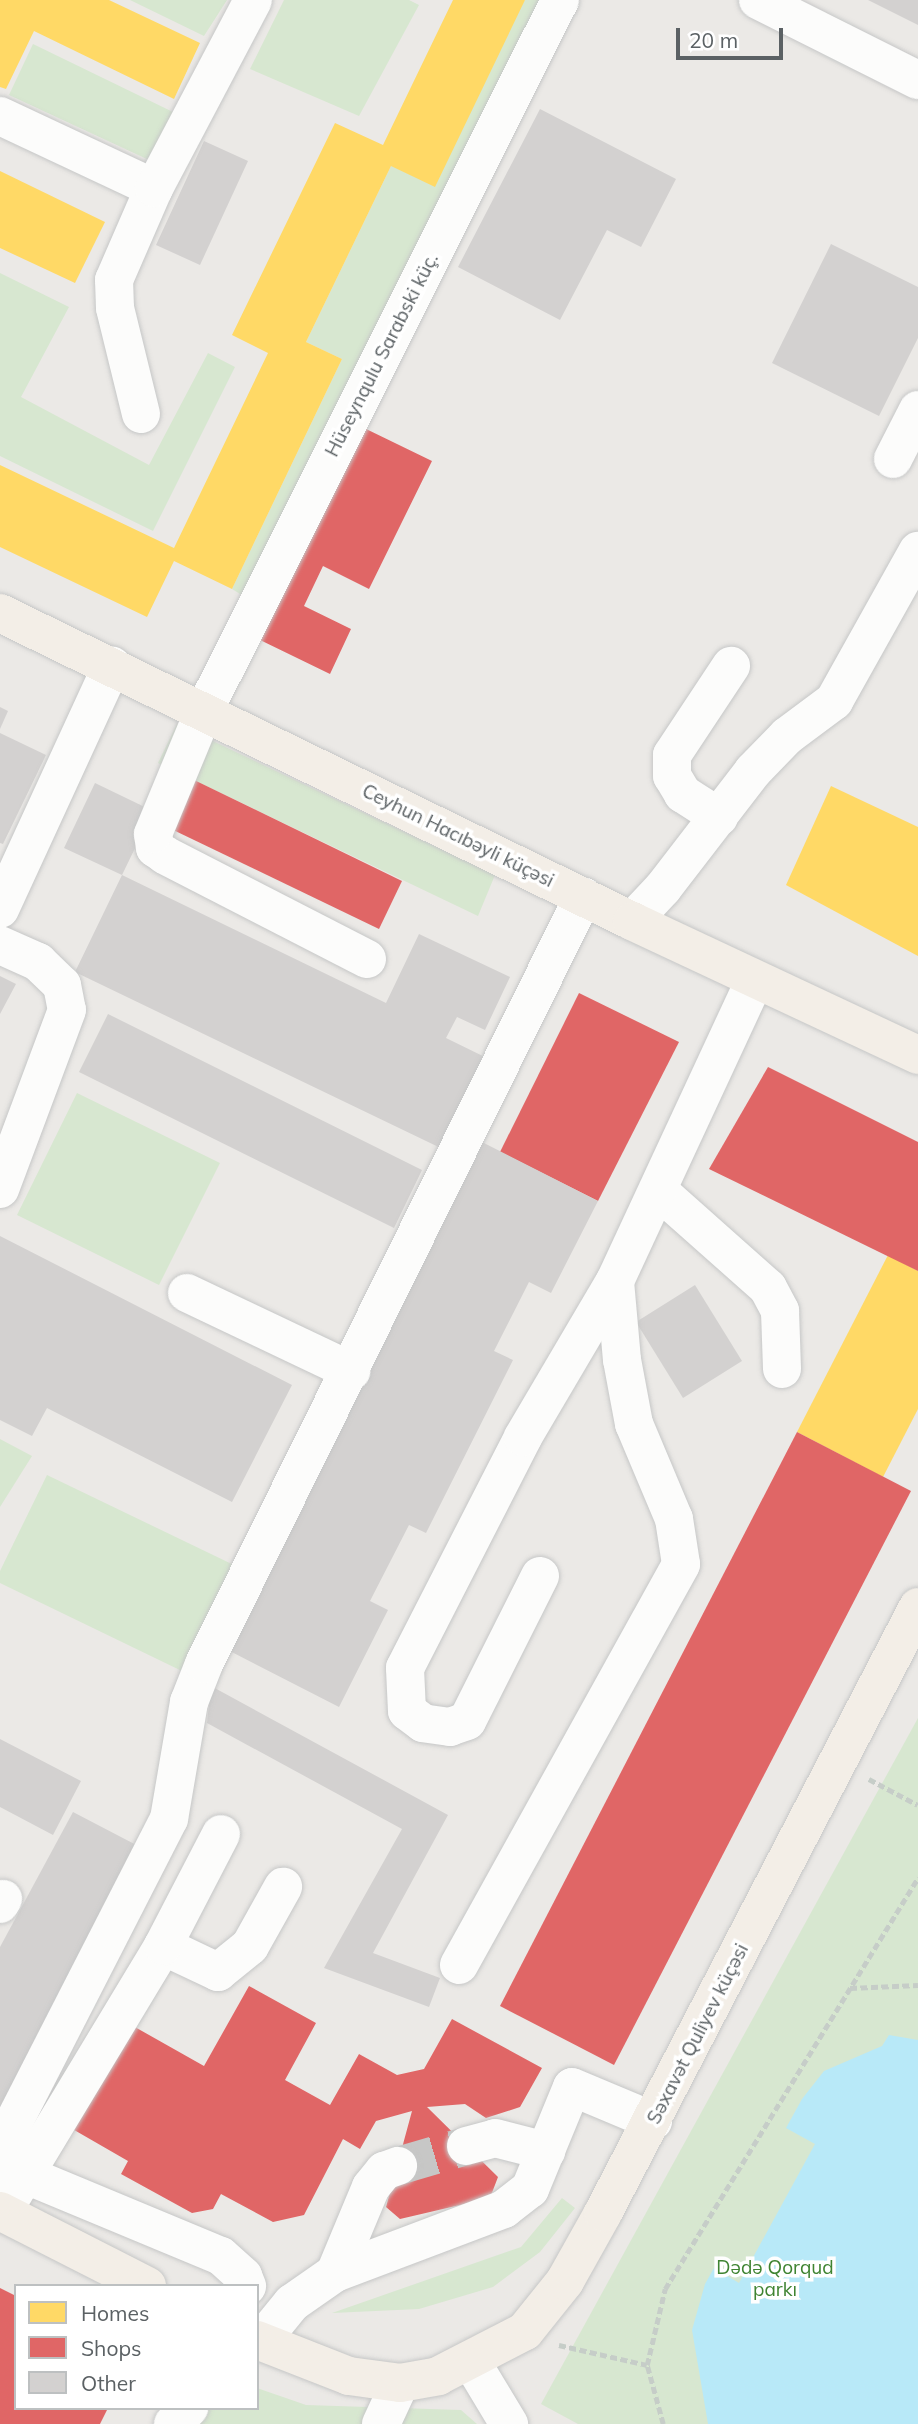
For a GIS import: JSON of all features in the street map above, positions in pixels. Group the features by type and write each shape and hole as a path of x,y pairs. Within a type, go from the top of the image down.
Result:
{"main road":[{"name":"Ceyhun Hacıbəyli küçəsi","path":"0,613 204,710 632,921 918,1055"},
{"name":"Səxavət Quliyev küçəsi","path":"259,2340 349,2376 400,2383 438,2376 525,2331 565,2281 653,2121 918,1608"},
{"path":"1,2212 143,2284"}],"street":[{"path":"141,414 115,308 114,280 154,188 253,0"},
{"name":"Hüseynqulu Sarabski küç.","path":"367,959 155,848 153,834 204,710 560,0"},
{"path":"758,0 918,80"},
{"path":"0,116 154,188"},
{"path":"893,459 918,410"},
{"path":"632,921 719,817 753,771 787,736 834,701 918,551"},
{"path":"0,909 111,665"},
{"path":"719,817 683,794 672,776 672,755 731,666"},
{"path":"1,2212 8,2163 169,1819 189,1702 204,1664 583,897"},
{"path":"0,945 38,962 62,985 67,1010 0,1189"},
{"path":"540,1576 467,1721 450,1727 423,1723 407,1711 405,1668 523,1437 615,1281 660,1192 755,980"},
{"path":"660,1192 768,1288 780,1311 782,1369"},
{"path":"459,1965 681,1564 674,1519 634,1424 622,1360 615,1281"},
{"path":"187,1293 351,1371"},
{"path":"8,2163 163,1946 221,1834"},
{"path":"163,1946 218,1972 250,1946 283,1886"},
{"path":"259,2340 292,2303 335,2273 503,2209 530,2189 572,2087 653,2121"},
{"path":"466,2146 495,2138 546,2151"},
{"path":"8,2163 221,2256 243,2276 246,2284"},
{"path":"335,2273 371,2187 384,2171 398,2166"},
{"path":"471,2361 509,2424"},
{"path":"381,2424 400,2383"},
{"path":"173,2424 187,2410"}],"path":[{"path":"838,1762 918,1805"},
{"path":"663,2424 647,2365 665,2288 918,1877"},
{"path":"909,1893 918,1896"},
{"path":"849,1988 918,1985"},
{"path":"573,2351 647,2365"}],"green space":[{"path":"130,0 227,0 204,36"},
{"path":"284,0 409,0 419,5 359,116 250,69"},
{"path":"525,0 541,0 245,597 232,589 342,359 306,342 391,166"},
{"path":"33,44 173,112 149,160 9,95"},
{"path":"0,273 69,307 21,397 149,465 208,353 235,367 153,531 0,456"},
{"path":"177,724 495,875 478,916 158,763"},
{"path":"77,1093 220,1163 159,1285 17,1215"},
{"path":"0,1439 32,1456 0,1507"},
{"path":"47,1475 238,1567 186,1673 0,1583 0,1571"},
{"name":"Dədə Qorqud parkı","path":"918,1718 918,2424 578,2424 541,2404"},
{"path":"562,2198 575,2208 540,2252 493,2287 419,2309 332,2313 521,2247"},
{"path":"259,2389 306,2405 461,2410 477,2424 186,2424 203,2410 259,2410"}],"water":[{"path":"889,2035 918,2040 918,2424 708,2424 692,2330 705,2284 714,2268 739,2283 815,2144 786,2128 802,2099 824,2071 882,2046"}],"building: Homes":[{"path":"0,0 109,0 200,43 174,99 34,31 6,89 0,87"},
{"path":"453,0 525,0 435,187 391,166 306,342 342,359 232,589 174,561 147,617 0,547 0,465 174,548 268,353 232,335 335,123 383,145"},
{"path":"0,171 105,222 75,283 0,248"},
{"path":"831,786 918,827 918,956 786,885"},
{"path":"888,1255 918,1271 918,1409 883,1477 797,1432"}],"building: Shops":[{"path":"362,427 432,461 369,589 323,566 304,606 351,629 330,674 258,639"},
{"path":"190,778 402,881 379,929 167,827"},
{"path":"579,993 679,1042 598,1201 500,1152"},
{"path":"768,1067 918,1142 918,1271 709,1169"},
{"path":"797,1432 911,1491 614,2065 500,2006"},
{"path":"249,1986 316,2023 285,2080 330,2105 359,2054 397,2075 424,2069 452,2019 542,2068 520,2107 486,2118 465,2104 427,2107 498,2177 490,2198 400,2219 386,2207 412,2111 376,2121 360,2149 343,2139 304,2215 273,2222 221,2194 213,2209 192,2213 121,2174 128,2161 69,2127 126,2022 204,2066"},
{"path":"0,2288 14,2295 14,2410 107,2410 100,2424 0,2424"}],"building: Other":[{"path":"868,0 918,0 918,25"},
{"path":"540,109 676,179 641,247 607,230 560,320 458,267"},
{"path":"204,141 248,161 200,265 156,245"},
{"path":"831,244 918,287 918,338 879,416 772,363"},
{"path":"0,707 8,711 0,729"},
{"path":"0,733 46,755 3,844 0,843"},
{"path":"95,783 153,811 122,875 64,848"},
{"path":"122,875 386,1003 419,934 510,977 485,1030 457,1017 446,1038 495,1062 451,1153 75,972"},
{"path":"0,976 16,984 0,1014"},
{"path":"108,1014 422,1170 394,1228 79,1072"},
{"path":"482,1142 598,1201 551,1293 529,1282 494,1351 513,1360 426,1533 409,1525 370,1601 388,1610 339,1707 224,1648"},
{"path":"0,1236 292,1385 232,1502 47,1408 32,1436 0,1420"},
{"path":"695,1285 742,1361 683,1398 636,1322"},
{"path":"211,1686 448,1815 373,1953 440,1978 429,2007 324,1968 402,1829 207,1723"},
{"path":"0,1739 81,1781 53,1835 0,1807"},
{"path":"73,1812 142,1848 0,2110 0,1947"}],"tunnel":[{"path":"398,2166 466,2146"}]}
